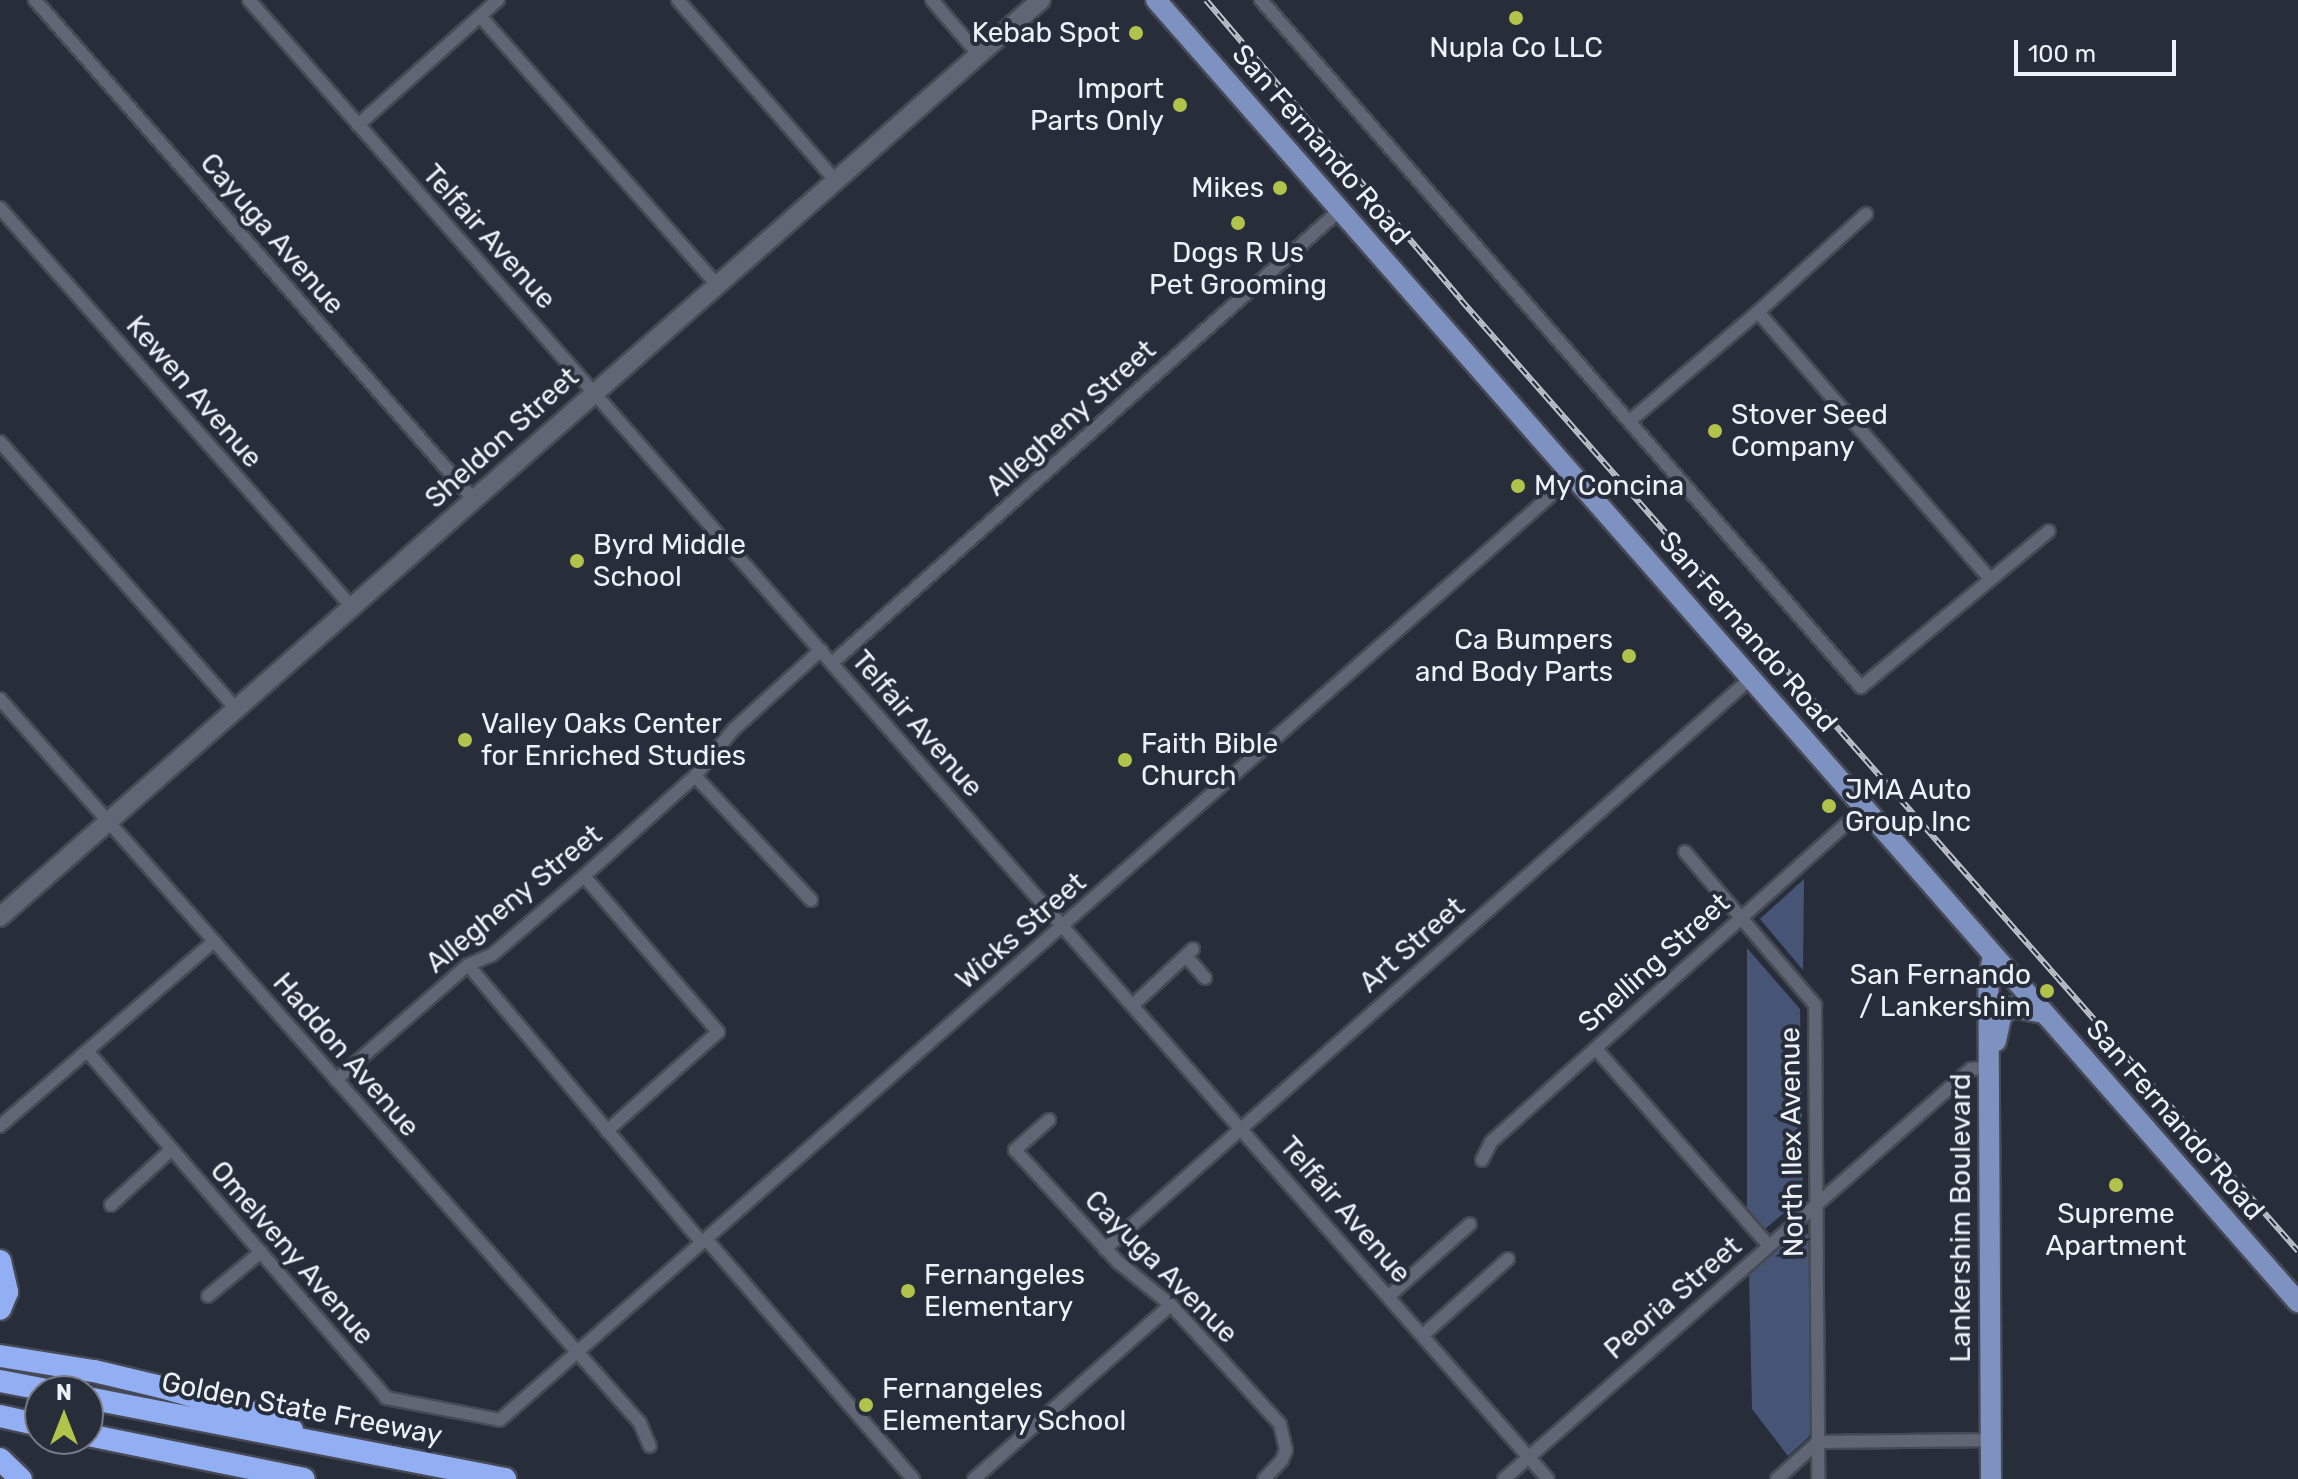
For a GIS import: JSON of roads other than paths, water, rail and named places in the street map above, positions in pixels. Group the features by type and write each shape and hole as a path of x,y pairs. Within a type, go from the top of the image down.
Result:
{"highway":[{"path":"0,1261 7,1292 0,1309"},
{"path":"0,1356 94,1371 161,1387 273,1419 309,1441"},
{"path":"0,1381 24,1386"},
{"name":"Golden State Freeway","path":"104,1401 504,1479"},
{"path":"0,1416 24,1421"},
{"path":"104,1438 304,1479"},
{"path":"0,1459 21,1479"}],"main road":[{"name":"Sheldon Street","path":"0,917 1041,0"},
{"name":"San Fernando Road","path":"1156,0 2298,1302"},
{"name":"Lankershim Boulevard","path":"1991,1479 1988,980 1993,957"},
{"path":"1988,1068 2006,1011 2020,1006 2043,1013"}],"street":[{"name":"Cayuga Avenue","path":"35,0 474,500"},
{"name":"Telfair Avenue","path":"249,0 1548,1479"},
{"path":"358,125 498,0"},
{"path":"678,0 835,180"},
{"path":"932,0 979,55"},
{"name":"San Fernando Road","path":"1261,0 1631,420 1861,687 1990,579"},
{"path":"480,16 717,285"},
{"name":"Kewen Avenue","path":"0,208 352,607"},
{"name":"Allegheny Street","path":"832,663 1341,209"},
{"path":"1631,420 1758,312 1866,214"},
{"path":"1758,312 1990,579 2049,531"},
{"path":"0,442 236,709"},
{"name":"Wicks Street","path":"500,1420 579,1354 1573,476"},
{"name":"Allegheny Street","path":"336,1080 468,965 492,955 584,876 695,776 733,730 821,650"},
{"name":"Art Street","path":"1105,1249 1751,678"},
{"name":"Haddon Avenue","path":"0,699 640,1423 650,1446"},
{"path":"695,776 811,900"},
{"name":"Snelling Street","path":"1482,1160 1491,1142 1865,807"},
{"name":"North Ilex Avenue","path":"1685,852 1815,1005 1818,1479"},
{"path":"584,876 718,1032 607,1131"},
{"path":"0,1126 214,941"},
{"path":"1133,1005 1190,952 1205,978"},
{"path":"468,965 607,1131 913,1479"},
{"path":"1596,1049 1769,1246"},
{"name":"Omelveny Avenue","path":"87,1051 386,1398 500,1420"},
{"name":"Peoria Street","path":"1504,1479 1971,1069 1988,1068"},
{"name":"Cayuga Avenue","path":"1049,1120 1015,1150 1105,1249 1171,1305 1280,1424 1286,1442 1282,1460 1264,1479"},
{"path":"111,1205 171,1150"},
{"path":"1389,1296 1463,1225"},
{"path":"208,1296 261,1252"},
{"path":"1423,1335 1508,1259"},
{"path":"974,1479 1171,1305"},
{"path":"1777,1479 1818,1442 1991,1440"}],"railway":[{"path":"1206,0 1461,300 2298,1251"}],"place":[{"name":"Nupla Co LLC","path":"1516,18"},
{"name":"Kebab Spot","path":"1136,33"},
{"name":"Import Parts Only","path":"1180,105"},
{"name":"Mikes","path":"1280,188"},
{"name":"Dogs R Us Pet Grooming","path":"1238,223"},
{"name":"Stover Seed Company","path":"1715,431"},
{"name":"My Concina","path":"1518,486"},
{"name":"Byrd Middle School","path":"577,561"},
{"name":"Ca Bumpers and Body Parts","path":"1629,656"},
{"name":"Valley Oaks Center for Enriched Studies","path":"465,740"},
{"name":"Faith Bible Church","path":"1125,760"},
{"name":"JMA Auto Group Inc","path":"1829,806"},
{"name":"San Fernando / Lankershim","path":"2047,991"},
{"name":"Supreme Apartment","path":"2116,1185"},
{"name":"Fernangeles Elementary","path":"908,1291"},
{"name":"Fernangeles Elementary School","path":"866,1405"}]}
